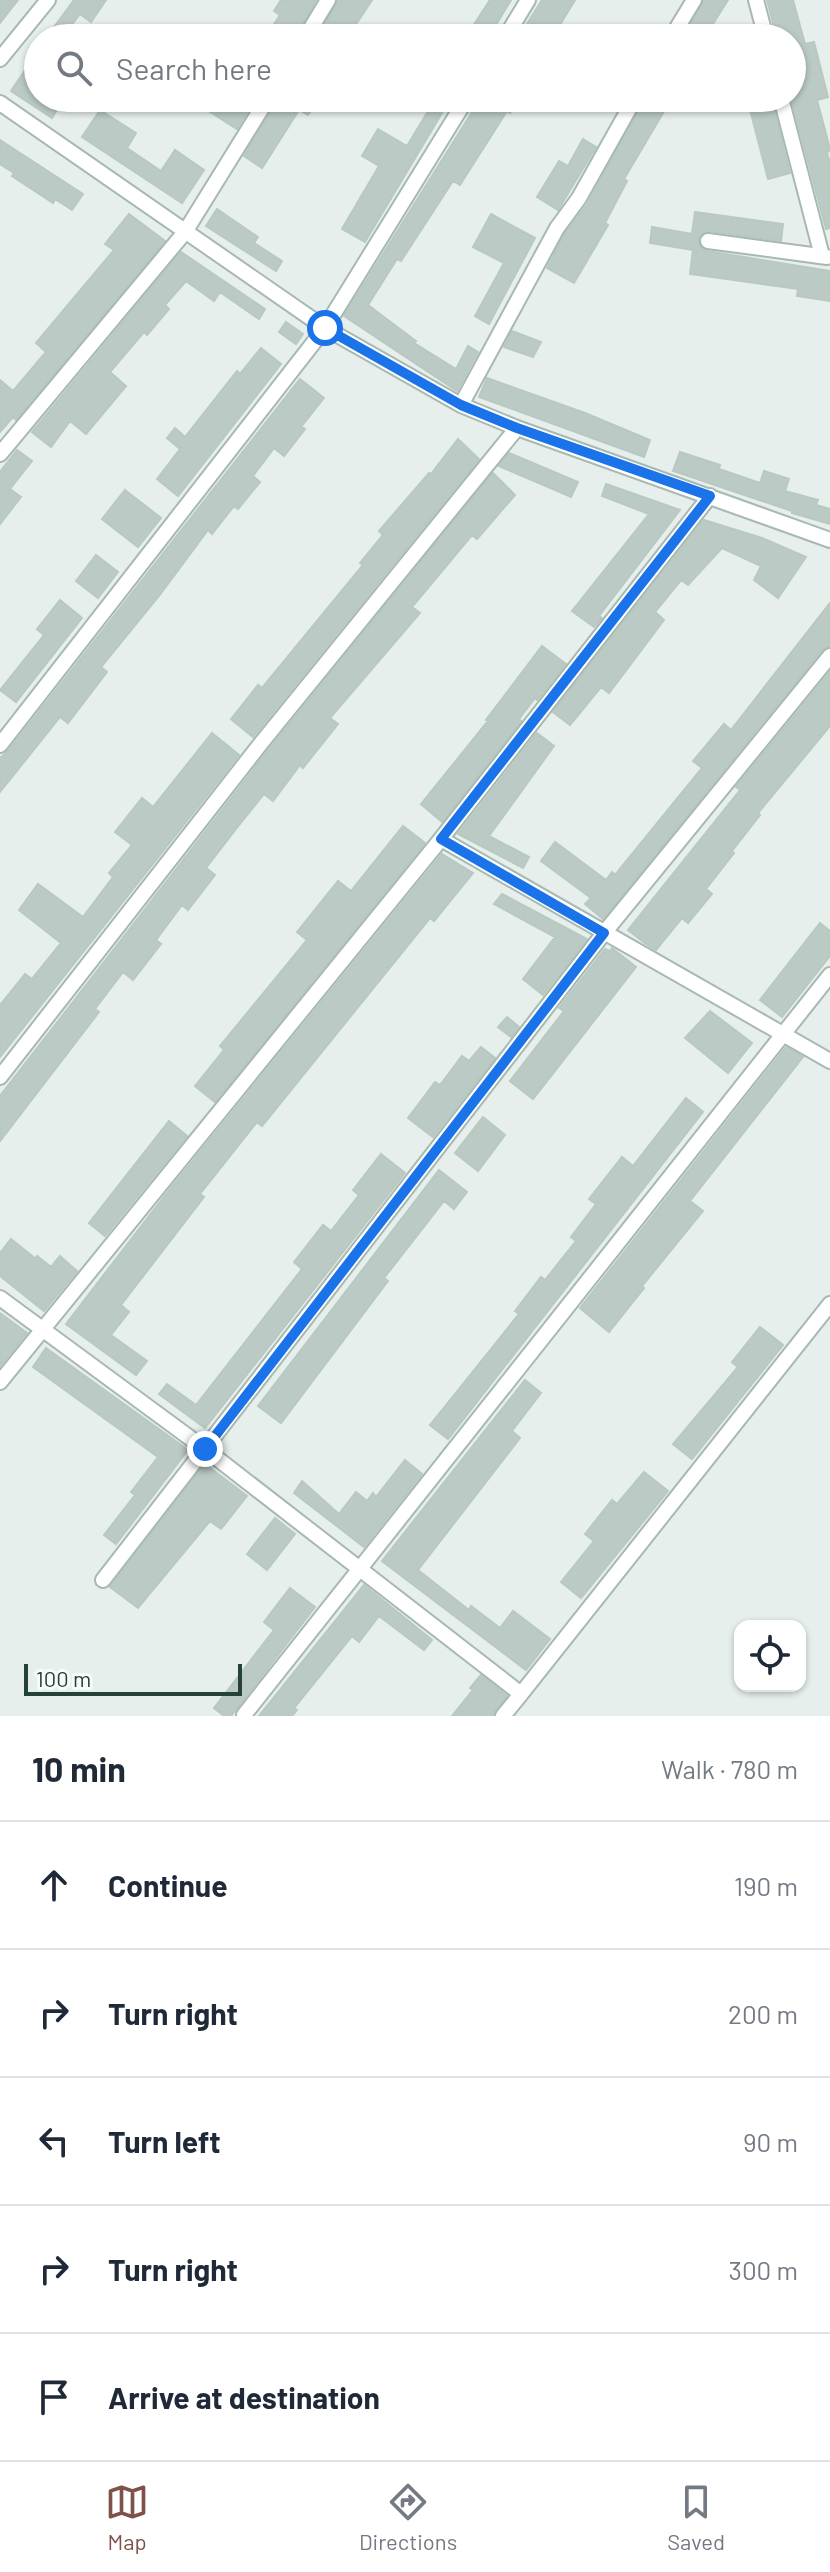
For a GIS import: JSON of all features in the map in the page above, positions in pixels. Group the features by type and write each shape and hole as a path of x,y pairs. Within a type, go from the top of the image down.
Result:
{"street":[{"path":"28,24 48,0"},
{"path":"313,24 328,0"},
{"path":"513,24 528,0"},
{"path":"679,24 694,0"},
{"path":"756,0 762,24"},
{"path":"0,59 24,30"},
{"path":"0,103 325,328 461,405 830,540"},
{"path":"0,454 185,232 259,112"},
{"path":"0,745 325,328 458,112"},
{"path":"461,405 557,228 579,198 627,112"},
{"path":"708,241 826,257 785,112"},
{"path":"0,1077 262,742 517,428"},
{"path":"0,1382 441,839 710,496"},
{"path":"103,1580 604,933 830,656"},
{"path":"441,839 830,1061"},
{"path":"244,1715 830,975"},
{"path":"0,1298 205,1449 521,1694"},
{"path":"503,1716 830,1304"}],"building":[{"path":"0,0 18,0 0,23"},
{"path":"74,0 106,0 91,22 80,14 72,24 56,24"},
{"path":"281,0 316,0 303,24 274,24 280,15 274,11"},
{"path":"338,0 372,0 356,24 325,24"},
{"path":"490,0 511,0 497,24 474,24"},
{"path":"542,0 575,0 560,24 527,24"},
{"path":"704,0 728,0 713,24 691,24"},
{"path":"767,0 793,0 800,24 773,24"},
{"path":"814,42 828,97 817,100 830,149 827,153 830,163 830,228 826,229 795,112 806,112 806,44"},
{"path":"24,72 24,100 11,91"},
{"path":"99,112 103,112 136,133 127,148 161,171 175,150 204,170 182,203 82,137"},
{"path":"210,112 247,112 237,129"},
{"path":"270,112 298,112 262,168 244,156"},
{"path":"428,112 443,112 365,242 342,229 379,166 362,156 378,129 407,146"},
{"path":"472,112 506,112 460,185 453,181 368,305 416,341 414,343 456,369 468,346 478,352 457,391 344,316"},
{"path":"637,112 664,112 624,179 627,181 605,223 608,225 574,283 547,268 565,233 588,203"},
{"path":"751,112 775,112 790,173 768,179"},
{"path":"583,139 596,147 558,210 537,197 559,161 568,166"},
{"path":"0,140 83,194 72,210 55,199 53,203 12,176 14,173 0,164"},
{"path":"217,209 258,237 254,243 282,261 276,271 206,226"},
{"path":"695,212 783,224 781,241 709,231 700,236 699,244 707,251 830,271 830,301 797,296 798,289 690,274 693,250 650,243 652,227 692,234"},
{"path":"129,214 165,241 16,420 13,417 0,432 0,380 13,391 46,352 36,343 114,250 105,244"},
{"path":"491,214 535,238 489,324 475,316 504,263 473,247"},
{"path":"181,252 265,309 259,319 220,292 214,301 186,281 165,305 169,309 147,335 144,332 110,372 126,386 86,434 70,421 51,447 32,432"},
{"path":"286,322 303,334 296,344 279,332"},
{"path":"512,331 541,342 533,357 504,347"},
{"path":"261,348 281,364 178,496 157,479 180,449 167,438 175,428 185,437 237,371 240,374"},
{"path":"487,378 650,440 644,457 479,397"},
{"path":"300,379 324,398 301,427 305,429 284,456 274,448 253,476 260,482 238,509 234,506 212,534 208,530 101,667 107,672 68,723 60,717 0,792 0,758"},
{"path":"458,439 479,459 253,737 231,719 258,685 262,688 363,565 360,563 383,535 379,531"},
{"path":"17,450 32,461 10,489 21,497 0,524 0,472"},
{"path":"680,452 760,483 764,471 789,479 785,491 818,500 816,505 830,509 830,524 673,471"},
{"path":"509,453 578,482 571,497 499,466"},
{"path":"493,473 515,495 477,539 472,535 412,607 420,613 330,718 338,724 303,768 300,765 273,801 264,794 206,868 215,875 188,910 182,905 156,940 161,944 133,980 123,972 95,1009 99,1012 0,1141 0,1096 270,748"},
{"path":"606,484 680,510 599,616 602,618 594,627 572,611 649,514 602,496"},
{"path":"125,490 161,518 138,547 102,519"},
{"path":"704,520 762,538 806,557 778,598 754,580 761,566 722,548 688,585 681,580 655,612 664,620 609,693 601,687 570,725 553,712"},
{"path":"96,555 118,572 98,598 76,581"},
{"path":"60,600 82,618 16,702 0,690 44,635 37,629"},
{"path":"830,603 830,646 822,650 603,919 585,904 591,898 541,861 555,842 606,880 612,872 615,875 702,768 693,761 724,724 731,730"},
{"path":"542,646 566,664 537,700 535,698 519,719 521,721 442,822 421,804 488,721"},
{"path":"830,672 830,726 758,813 760,815 732,851 734,853 706,889 712,894 688,923 682,918 656,950 646,944 628,930 740,790 736,787"},
{"path":"212,733 239,755 0,1057 0,1005 25,974 32,979 61,943 19,910 38,884 83,917 113,877 109,873 132,845 115,832 142,798 153,807"},
{"path":"537,733 554,746 489,836 529,857 523,868 458,834"},
{"path":"403,826 425,843 215,1102 195,1086 224,1050 220,1046 307,940 297,932 338,881 351,891"},
{"path":"442,854 473,873 434,921 430,918 262,1126 257,1122 200,1194 204,1197 121,1305 129,1312 111,1335 147,1361 136,1375 66,1324 169,1190"},
{"path":"502,894 587,939 543,995 523,979 555,937 494,904"},
{"path":"820,923 830,931 830,956 782,1017 760,1000"},
{"path":"612,948 636,967 533,1099 510,1081 564,1011 559,1008 605,949 610,951"},
{"path":"710,1011 752,1043 728,1073 685,1038"},
{"path":"507,1017 519,1027 511,1037 498,1027"},
{"path":"481,1047 495,1058 433,1137 408,1118 435,1082 440,1085 462,1056 469,1061"},
{"path":"786,1047 803,1057 690,1201 703,1211 609,1332 580,1308"},
{"path":"686,1098 703,1112 448,1439 430,1425 519,1314 515,1311 541,1277 545,1280 576,1241 571,1237 596,1204 589,1199 622,1157 633,1166"},
{"path":"483,1117 505,1135 478,1171 455,1153"},
{"path":"169,1121 187,1136 105,1236 89,1223"},
{"path":"381,1154 405,1173 205,1428 159,1394 167,1384 196,1405 302,1269 294,1262 323,1225 331,1231 359,1195 353,1190"},
{"path":"439,1170 467,1192 454,1209 444,1201 384,1278 388,1281 281,1423 258,1406"},
{"path":"11,1239 51,1267 60,1256 77,1271 44,1311 0,1276 0,1253"},
{"path":"0,1313 27,1333 0,1366"},
{"path":"760,1327 783,1345 692,1459 673,1444 738,1367 732,1362"},
{"path":"46,1348 188,1450 116,1544 104,1535 135,1495 131,1492 158,1457 33,1367"},
{"path":"525,1380 541,1393 512,1431 520,1438 418,1570 469,1610 471,1606 500,1628 513,1611 550,1639 526,1670 382,1561"},
{"path":"405,1460 422,1474 364,1547 294,1493 302,1481 339,1514 356,1492 367,1501 373,1493 376,1497"},
{"path":"205,1464 247,1496 221,1529 210,1521 138,1608 110,1587"},
{"path":"644,1472 668,1491 581,1598 561,1582 594,1541 585,1534 612,1500 617,1504"},
{"path":"275,1518 295,1534 267,1570 247,1554"},
{"path":"364,1585 432,1640 424,1650 379,1616 359,1642 352,1636 294,1708 297,1710 292,1716 259,1716"},
{"path":"290,1588 315,1607 231,1716 224,1716 214,1708 274,1630 264,1622"},
{"path":"481,1675 507,1696 492,1716 452,1716 473,1690 470,1688"}],"route":[{"path":"205,1449 604,933 441,839 710,496 461,405 325,328"}]}
